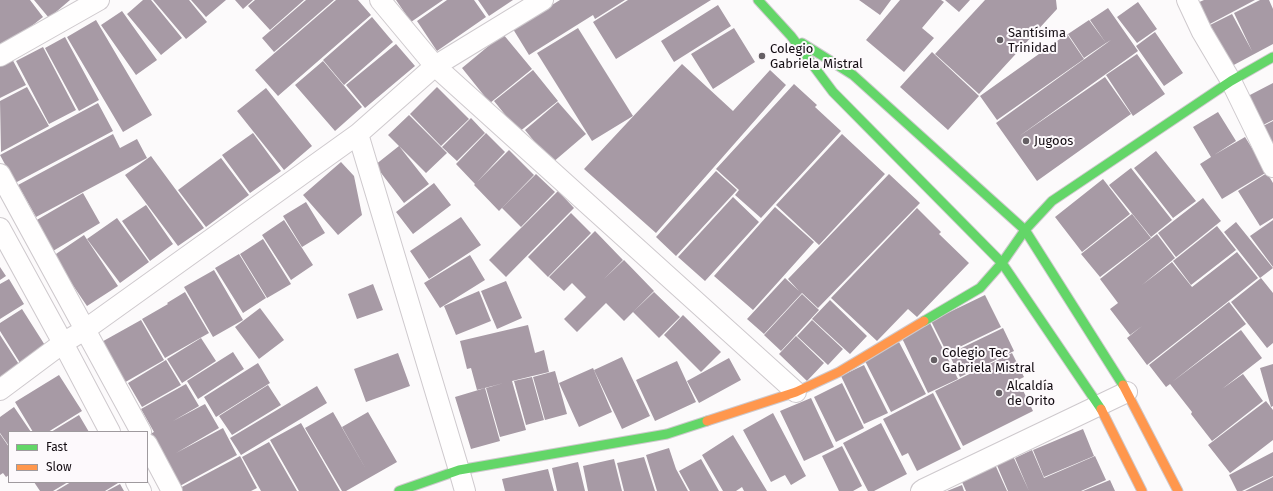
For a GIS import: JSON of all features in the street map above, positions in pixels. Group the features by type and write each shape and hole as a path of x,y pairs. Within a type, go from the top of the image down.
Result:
{"main road":[{"path":"758,0 791,36 833,92 1002,263 1099,405 1142,491"},
{"path":"791,36 853,75 1025,230 1127,392 1178,491"},
{"path":"399,491 460,470 667,434 796,392 839,372 980,288 1002,263 1025,230 1052,201 1231,81 1273,57"}],"street":[{"path":"0,56 99,0"},
{"path":"380,0 436,66 796,392"},
{"path":"0,390 63,343 86,329 358,134 436,66 543,0"},
{"path":"1187,0 1202,32 1231,81 1273,167"},
{"path":"358,134 460,470 465,491"},
{"path":"0,174 140,431"},
{"path":"0,228 109,431"},
{"path":"921,491 1127,392"},
{"path":"148,446 172,491"}],"building":[{"path":"0,0 30,0 43,17 4,48 0,43"},
{"path":"34,0 70,0 49,18"},
{"path":"143,0 151,0 182,38 161,55 127,14"},
{"path":"153,0 189,0 207,22 186,39"},
{"path":"191,0 226,0 206,17"},
{"path":"235,0 253,0 243,9"},
{"path":"255,0 304,0 270,30 248,6"},
{"path":"306,0 334,0 274,52 262,38"},
{"path":"336,0 358,0 371,15 278,96 255,70"},
{"path":"396,0 443,0 411,22"},
{"path":"447,0 474,0 486,17 437,51 417,21"},
{"path":"478,0 513,0 489,16"},
{"path":"560,0 625,0 595,19 593,15 529,55 513,29"},
{"path":"628,0 711,0 616,59 593,22"},
{"path":"859,0 891,0 880,15"},
{"path":"900,0 941,0 944,2 922,28 934,38 904,72 866,40"},
{"path":"945,0 970,0 959,12"},
{"path":"985,0 1056,0 1057,9 979,94 935,54"},
{"path":"1204,0 1255,0 1208,25 1197,3"},
{"path":"1260,0 1269,0 1273,9 1273,44 1230,67 1208,26 1232,14 1252,51 1234,13"},
{"path":"1138,2 1157,29 1137,43 1117,17"},
{"path":"718,5 731,26 674,62 661,41"},
{"path":"1108,8 1138,51 1018,137 1105,77 1131,114 1037,181 996,123 1111,40 1106,43 1090,20"},
{"path":"122,11 157,60 136,75 101,25"},
{"path":"372,17 393,42 344,85 323,60"},
{"path":"96,20 152,115 123,132 67,37"},
{"path":"1089,20 1106,43 1084,58 1068,34"},
{"path":"578,28 633,116 592,141 537,53"},
{"path":"734,28 755,62 713,89 691,54"},
{"path":"1155,32 1183,73 1164,86 1136,46"},
{"path":"503,34 532,69 490,103 462,68"},
{"path":"1067,34 1084,59 997,120 980,96"},
{"path":"65,37 99,100 79,111 45,48"},
{"path":"396,44 415,66 365,108 346,85"},
{"path":"43,47 76,110 49,124 16,61"},
{"path":"932,52 979,96 948,130 900,87"},
{"path":"1137,54 1165,94 1133,116 1106,75"},
{"path":"10,55 26,85 0,98 0,61"},
{"path":"323,61 362,107 335,131 295,85"},
{"path":"682,64 733,111 770,70 786,85 656,233 584,169"},
{"path":"533,70 558,101 519,132 494,101"},
{"path":"1273,83 1273,120 1263,125 1248,96"},
{"path":"794,84 817,105 815,107 841,131 761,218 735,195 739,190 716,169"},
{"path":"27,87 49,126 1,152 0,101"},
{"path":"437,87 469,119 441,146 410,114"},
{"path":"266,88 312,146 284,170 237,111"},
{"path":"558,102 586,134 552,163 525,130"},
{"path":"98,103 113,131 15,183 0,155"},
{"path":"1218,112 1236,141 1214,155 1245,137 1267,172 1222,199 1200,164 1211,157 1193,127"},
{"path":"409,115 447,153 426,173 388,135"},
{"path":"471,118 485,133 457,161 442,147"},
{"path":"1273,121 1273,146 1263,126"},
{"path":"253,133 281,171 250,193 222,155"},
{"path":"486,133 505,152 477,182 509,150 534,175 499,211 456,164"},
{"path":"113,134 120,148 137,139 147,158 36,217 18,185"},
{"path":"842,134 885,174 819,245 776,205"},
{"path":"399,146 429,184 404,203 375,165"},
{"path":"1156,151 1196,201 1173,218 1134,168"},
{"path":"151,156 204,228 178,246 125,175"},
{"path":"221,158 249,195 206,227 178,190"},
{"path":"341,162 354,176 362,215 338,235 303,195"},
{"path":"1131,168 1172,220 1151,237 1109,185"},
{"path":"716,171 737,190 676,256 656,237"},
{"path":"1267,173 1273,183 1273,218 1260,226 1238,191"},
{"path":"536,174 555,192 521,227 502,208"},
{"path":"889,174 920,203 818,308 802,293 764,334 747,319 785,278 799,291 788,279"},
{"path":"1103,179 1130,214 1082,252 1055,217"},
{"path":"434,183 451,205 413,234 396,212"},
{"path":"558,191 574,208 506,277 489,260"},
{"path":"83,193 100,223 53,251 35,221"},
{"path":"733,197 759,222 705,281 678,257"},
{"path":"1203,198 1221,221 1176,257 1158,233"},
{"path":"306,202 325,233 302,247 283,216"},
{"path":"146,205 173,244 150,261 122,221"},
{"path":"775,207 814,242 753,310 714,276"},
{"path":"917,208 941,232 939,234 969,263 917,317 908,309 877,341 831,298"},
{"path":"571,213 591,233 548,277 528,257"},
{"path":"1132,214 1151,238 1100,277 1081,254"},
{"path":"461,217 481,245 429,279 410,251"},
{"path":"117,218 149,262 120,283 87,239"},
{"path":"284,220 313,265 291,280 262,235"},
{"path":"1273,220 1273,267 1250,236"},
{"path":"1236,222 1273,268 1260,278 1224,232"},
{"path":"1217,226 1236,250 1191,285 1173,261"},
{"path":"595,231 623,260 604,279 624,260 654,291 624,321 606,303 577,332 564,319 586,297 572,283 564,291 549,277"},
{"path":"1157,234 1175,258 1142,285 1172,262 1192,287 1237,252 1258,278 1147,365 1127,338 1142,326 1130,335 1110,309 1118,303 1100,279"},
{"path":"84,235 118,286 87,306 53,256"},
{"path":"263,239 291,284 267,298 240,254"},
{"path":"239,254 266,298 243,313 215,268"},
{"path":"470,255 485,280 440,308 424,283"},
{"path":"0,267 6,276 0,280"},
{"path":"214,270 243,320 213,337 184,287"},
{"path":"1261,278 1273,293 1273,343 1267,348 1231,302"},
{"path":"9,279 24,304 0,319 0,284"},
{"path":"506,281 522,318 497,329 481,291"},
{"path":"373,284 383,310 357,319 348,294"},
{"path":"479,291 491,321 456,335 444,306"},
{"path":"185,292 209,333 165,358 142,319"},
{"path":"654,292 680,317 659,338 633,312"},
{"path":"802,294 819,310 781,351 764,335"},
{"path":"985,295 1001,327 947,353 931,321"},
{"path":"830,300 867,336 850,354 812,319"},
{"path":"1229,302 1246,324 1172,382 1241,330 1262,358 1222,389 1243,374 1263,401 1212,441 1170,384 1166,387 1149,365"},
{"path":"260,308 284,340 259,359 235,327"},
{"path":"22,309 48,350 22,366 0,331 0,323"},
{"path":"683,315 721,352 701,372 664,335"},
{"path":"141,320 164,360 122,384 98,344"},
{"path":"812,320 843,349 828,365 797,336"},
{"path":"930,323 958,379 928,393 901,336"},
{"path":"528,325 535,353 544,350 549,372 512,381 526,430 500,437 486,388 504,383 477,390 471,368 467,369 460,341"},
{"path":"1003,328 1014,351 960,377 949,354"},
{"path":"0,335 22,369 0,383"},
{"path":"796,336 824,363 807,381 779,354"},
{"path":"201,338 216,361 182,383 167,359"},
{"path":"899,342 926,394 891,412 864,359"},
{"path":"233,352 244,369 198,399 187,381"},
{"path":"398,353 410,386 366,402 354,369"},
{"path":"1012,353 1024,377 1018,380 1033,411 963,446 935,391"},
{"path":"622,357 650,416 622,429 594,370"},
{"path":"729,358 741,380 699,403 687,381"},
{"path":"166,360 181,385 142,407 128,383"},
{"path":"677,361 696,402 655,421 636,380"},
{"path":"258,363 270,383 216,417 204,397"},
{"path":"1273,364 1273,406 1271,407 1260,368"},
{"path":"864,365 888,413 864,424 841,376"},
{"path":"593,368 612,412 579,427 559,383"},
{"path":"555,371 567,414 545,420 533,377"},
{"path":"59,375 82,411 50,431 32,431 15,402"},
{"path":"532,377 544,420 526,425 514,381"},
{"path":"842,383 864,428 836,442 814,397"},
{"path":"186,384 199,406 173,421 205,404 219,428 176,453 223,428 237,455 178,487 148,435 154,432 141,409"},
{"path":"268,385 281,405 232,435 219,416"},
{"path":"317,386 327,403 241,455 230,438"},
{"path":"485,388 500,441 471,449 455,397"},
{"path":"933,393 961,449 917,471 908,453 902,456 883,419"},
{"path":"811,398 834,447 804,461 780,411"},
{"path":"1266,401 1273,410 1273,440 1230,473 1208,445"},
{"path":"14,407 30,431 8,431 8,445 0,433 0,417"},
{"path":"333,412 367,471 342,427 368,412 397,462 346,491 342,491 305,428"},
{"path":"773,413 806,476 791,485 785,475 771,482 743,430"},
{"path":"79,415 88,431 53,431"},
{"path":"301,423 340,491 299,491 270,440"},
{"path":"881,423 907,474 874,491 868,491 843,443"},
{"path":"1083,429 1094,456 1044,477 1033,450"},
{"path":"0,434 8,446 8,476 6,477 3,473 0,475"},
{"path":"733,435 767,491 744,491 742,487 736,491 723,491 702,455"},
{"path":"269,442 297,491 261,491 242,457"},
{"path":"842,446 862,486 853,491 839,491 822,456"},
{"path":"669,448 676,469 688,491 657,491 646,455"},
{"path":"1032,450 1044,478 1095,456 1106,480 1081,491 1029,491 1015,458"},
{"path":"1273,452 1273,476 1242,491 1237,491 1229,475"},
{"path":"240,456 257,488 251,491 179,491 178,489"},
{"path":"1013,456 1029,491 1008,491 996,463"},
{"path":"644,457 655,491 624,491 617,463"},
{"path":"614,459 622,491 588,491 583,466"},
{"path":"701,459 719,491 690,491 679,471"},
{"path":"993,460 1007,491 966,491 959,475"},
{"path":"578,462 585,491 557,491 552,468"},
{"path":"548,469 554,491 505,491 502,479"},
{"path":"1273,477 1273,491 1245,491"},
{"path":"1110,480 1115,491 1083,491"},
{"path":"35,483 66,483 53,491 40,491"},
{"path":"69,483 118,483 105,491 56,491"},
{"path":"120,484 124,491 107,491"},
{"path":"962,485 964,491 947,491"}],"traffic: fast":[{"path":"758,0 791,36 833,92 1002,263 1101,409"},
{"path":"802,43 853,75 1025,230 1123,385"},
{"path":"924,321 980,288 1002,263 1025,230 1052,201 1231,81 1273,57"},
{"path":"399,491 459,470 667,434 707,421"}],"traffic: slow":[{"path":"707,421 796,392 839,372 924,321"},
{"path":"1123,385 1178,491"},
{"path":"1101,409 1142,491"}],"place":[{"name":"Santísima Trinidad","path":"1000,40"},
{"name":"Colegio Gabriela Mistral","path":"762,56"},
{"name":"Jugoos","path":"1026,141"},
{"name":"Colegio Tec Gabriela Mistral","path":"934,360"},
{"name":"Alcaldía de Orito","path":"999,393"}]}
